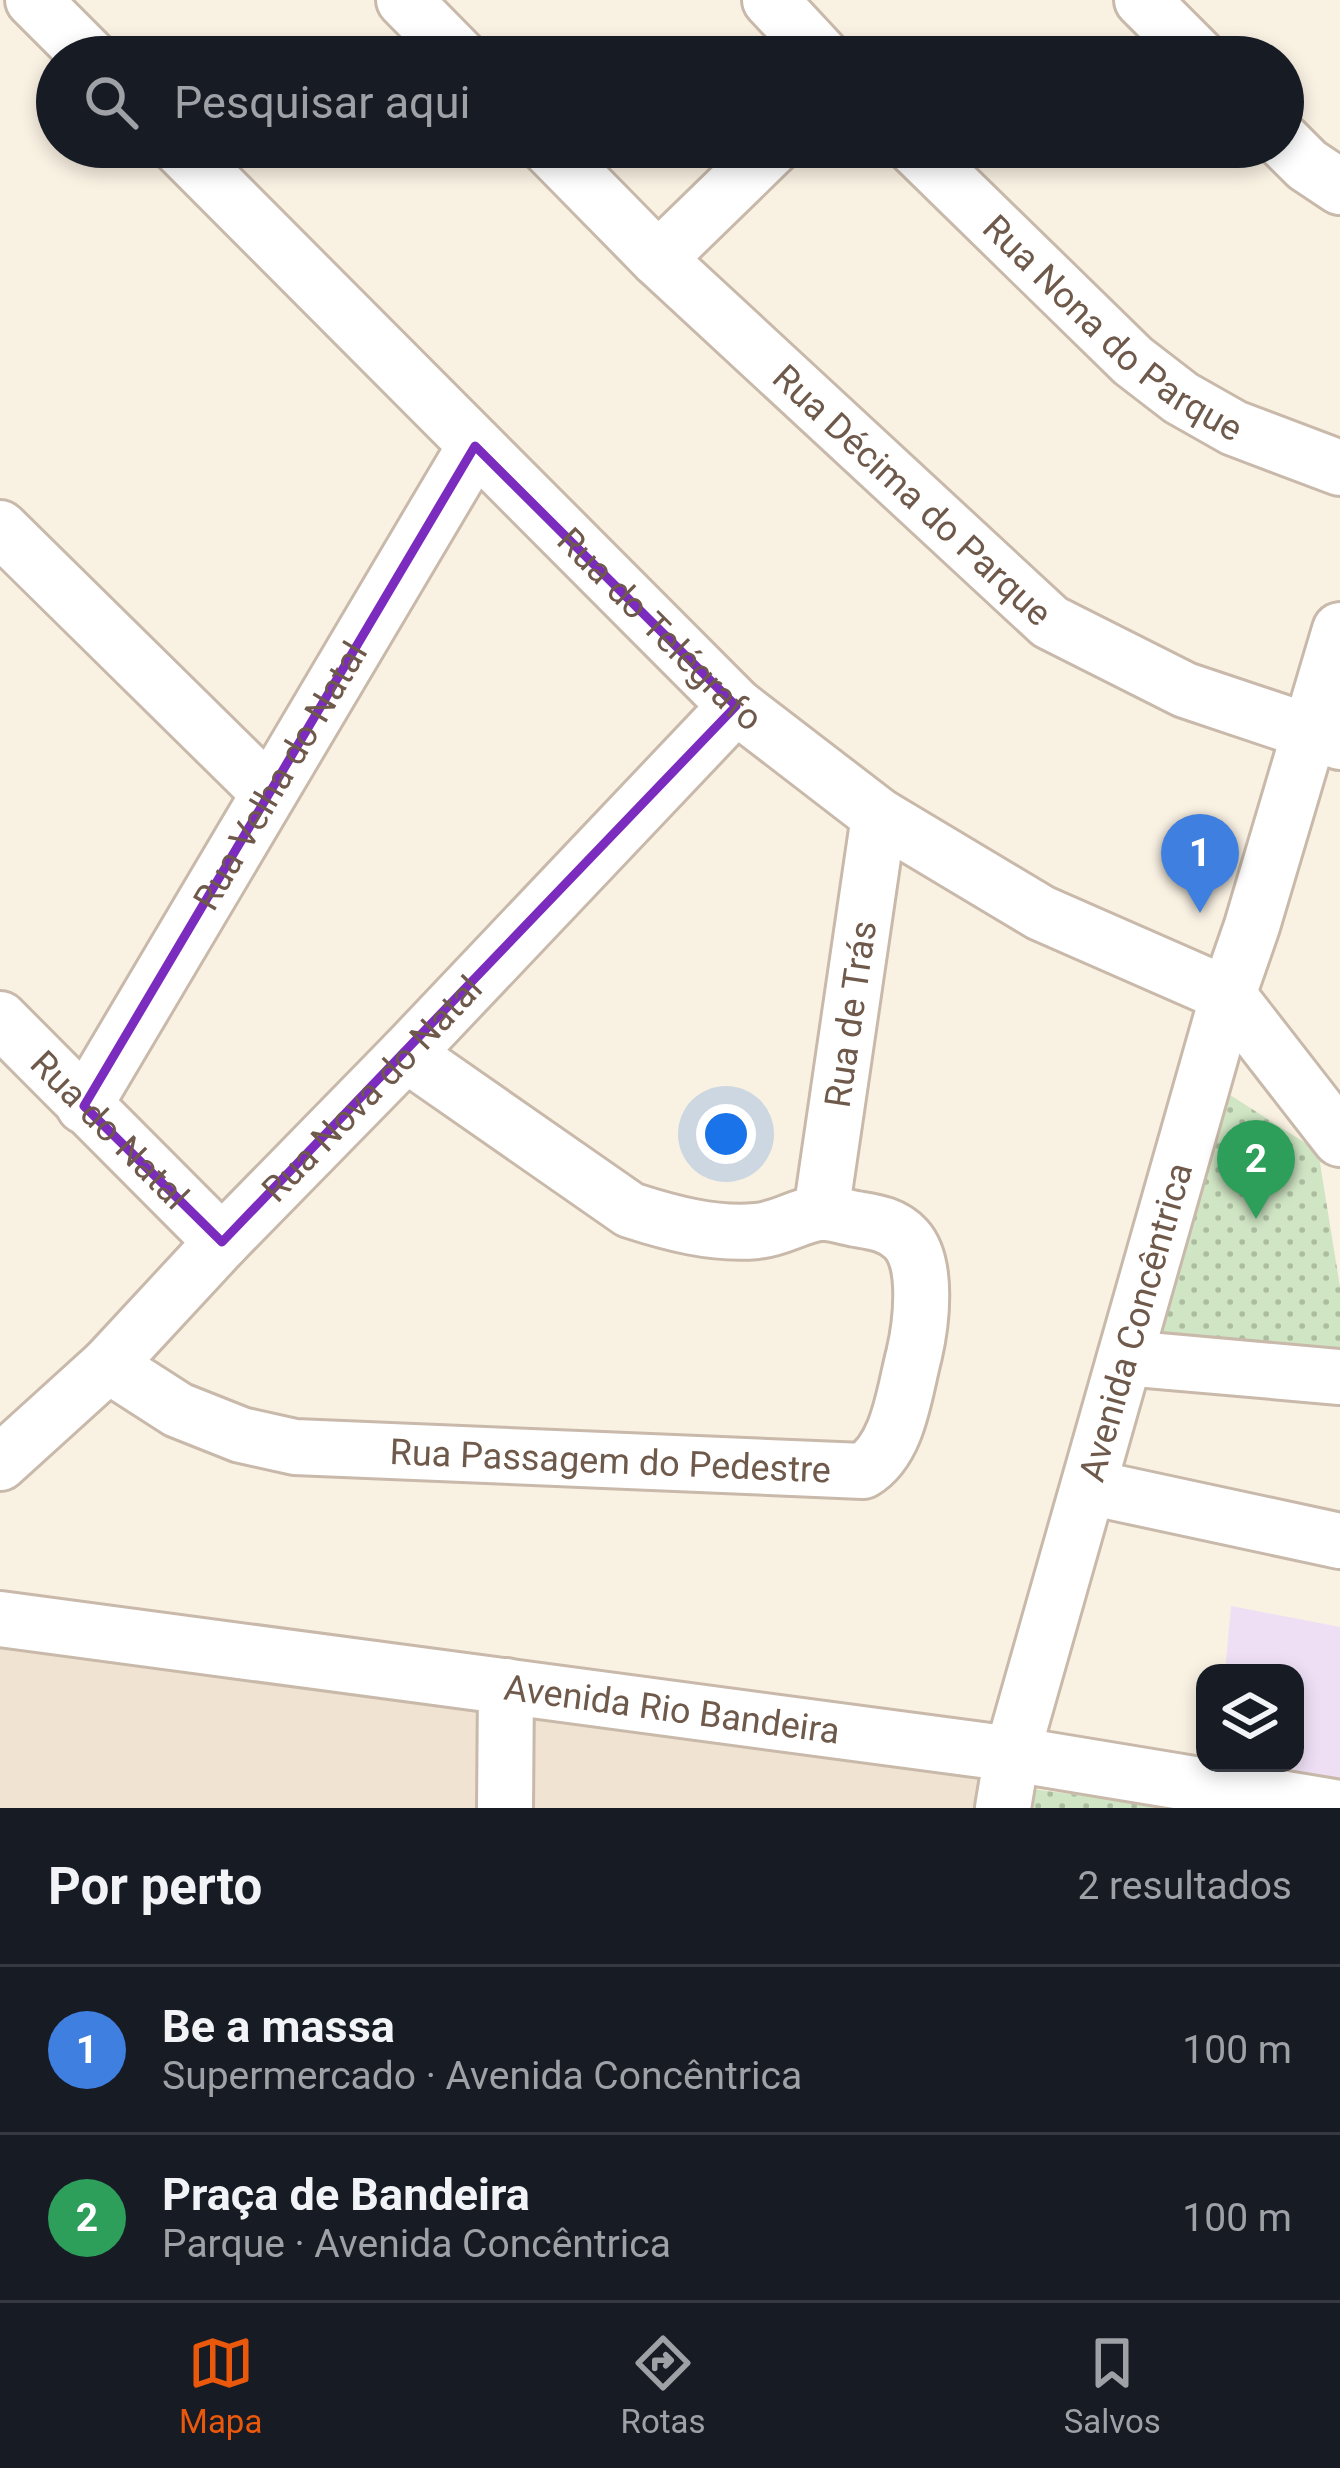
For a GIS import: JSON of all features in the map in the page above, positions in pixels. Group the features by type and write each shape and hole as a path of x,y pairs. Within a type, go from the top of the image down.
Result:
{"street":[{"path":"33,0 69,36"},
{"path":"404,0 439,36"},
{"path":"770,0 803,36"},
{"path":"1142,0 1178,36"},
{"path":"1304,163 1340,187"},
{"name":"Rua do Telégrafo","path":"200,168 736,706 879,816 1041,914 1228,995"},
{"name":"Rua Décima do Parque","path":"569,168 658,259 1050,622 1185,690 1324,738"},
{"path":"658,259 751,168"},
{"name":"Rua Nona do Parque","path":"935,168 1133,361 1181,398 1234,428 1340,469"},
{"name":"Rua Velha do Natal","path":"84,1106 475,446"},
{"path":"0,528 268,792"},
{"name":"Avenida Concêntrica","path":"1003,1808 1012,1754 1228,995 1324,738 1340,630"},
{"name":"Rua Nova do Natal","path":"0,1463 108,1365 736,706"},
{"name":"Rua de Trás","path":"821,1213 879,816"},
{"path":"1228,995 1340,1139"},
{"name":"Rua do Natal","path":"0,1018 222,1242"},
{"path":"406,1054 630,1210 709,1230 755,1232 821,1213"},
{"name":"Rua Passagem do Pedestre","path":"108,1365 178,1410 242,1435 295,1448 863,1471 876,1463 889,1443 904,1396 920,1328 920,1274 910,1242 901,1234 883,1223 821,1213"},
{"path":"1125,1358 1340,1377"},
{"path":"1090,1487 1340,1541"},
{"name":"Avenida Rio Bandeira","path":"0,1619 1012,1754 1340,1808"},
{"path":"505,1808 506,1686"}],"highlighted area":[{"path":"475,446 736,706 222,1242 84,1106"}],"shaded area":[{"path":"1231,1606 1340,1627 1340,1786 1265,1772 1304,1772 1304,1664 1226,1664"},
{"path":"0,1629 491,1698 490,1808 0,1808"},
{"path":"524,1704 993,1767 987,1808 522,1808"}],"green space":[{"path":"1219,1088 1318,1151 1340,1287 1340,1362 1147,1345"},
{"path":"1024,1788 1181,1808 1021,1808"}],"place":[{"name":"Be a massa","path":"1200,913"},
{"name":"Praça de Bandeira","path":"1256,1219"}]}
